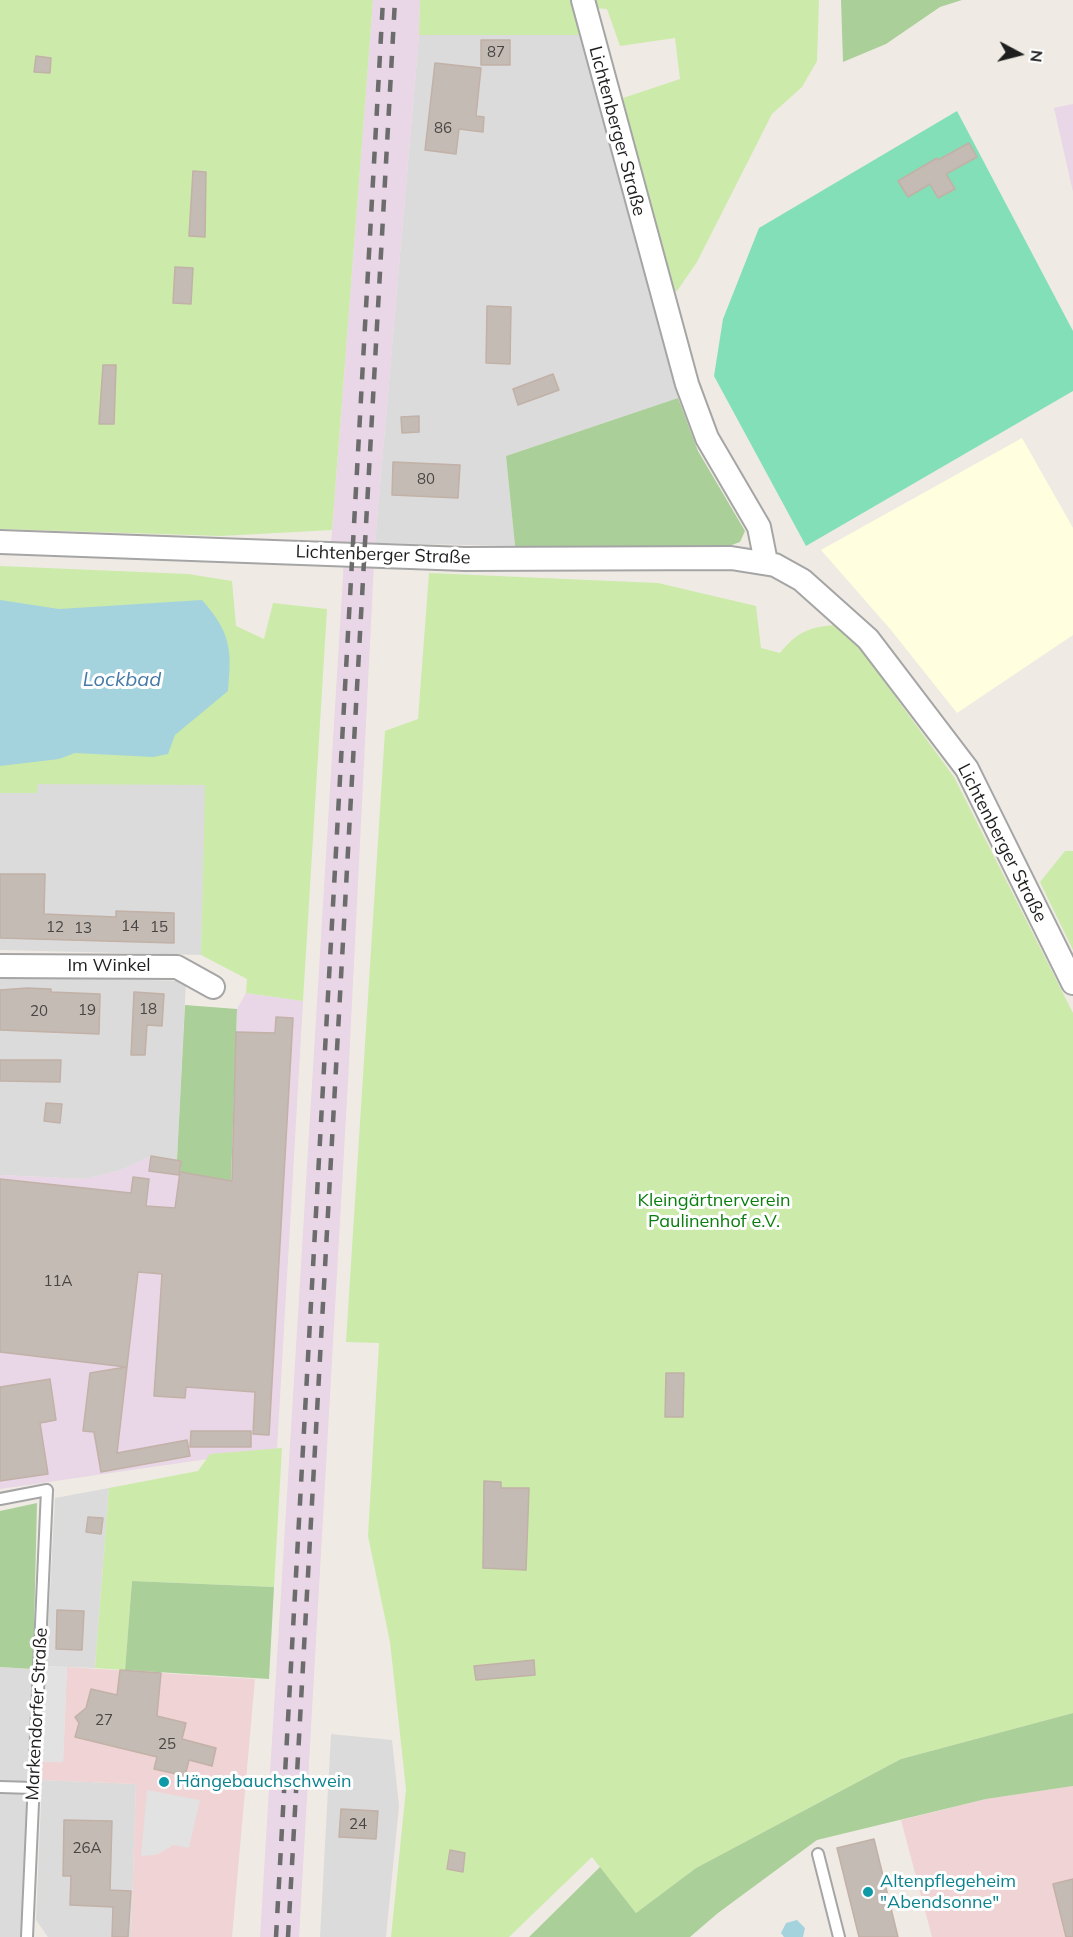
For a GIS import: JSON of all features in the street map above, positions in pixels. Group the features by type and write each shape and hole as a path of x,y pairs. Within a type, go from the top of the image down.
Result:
{"street":[{"name":"Lichtenberger Straße","path":"583,0 687,384 707,438 759,527 766,562"},
{"name":"Lichtenberger Straße","path":"0,542 465,559 731,558 766,562 787,570 844,616 868,639 967,769 1073,983"},
{"name":"Im Winkel","path":"0,966 177,967 213,987"}],"lane":[{"name":"Markendorfer Straße","path":"0,1499 47,1490 27,1937"},
{"path":"0,1786 33,1788"},
{"path":"818,1854 839,1937"}],"shaded area":[{"path":"373,0 420,0 419,35 375,543 348,1081 299,1937 260,1937 343,576 344,544 331,544"},
{"path":"419,35 582,35 678,398 506,456 515,546 375,543"},
{"path":"1073,104 1073,192 1054,108"},
{"path":"1022,438 1073,528 1073,635 957,713 891,630 821,550"},
{"path":"37,784 206,785 201,955 0,950 0,793 37,793"},
{"path":"0,976 186,981 177,1160 151,1156 119,1171 84,1179 0,1175"},
{"path":"246,993 303,1001 277,1449 0,1489 0,1175 84,1179 119,1171 151,1156 181,1160 180,1172 231,1181 237,1009"},
{"path":"109,1488 95,1668 46,1666 55,1498"},
{"path":"46,1666 67,1667 63,1762 42,1762"},
{"path":"0,1667 33,1669 28,1779 24,1783 0,1783"},
{"path":"67,1667 255,1679 232,1937 131,1937 136,1784 42,1780 42,1762 63,1762"},
{"path":"331,1734 392,1740 399,1806 386,1937 320,1937"},
{"path":"42,1780 136,1784 131,1937 48,1937 36,1920"},
{"path":"1073,1786 1073,1937 932,1937 901,1820 986,1799"},
{"path":"147,1790 200,1800 189,1848 174,1845 156,1855 141,1856"},
{"path":"0,1791 23,1792 28,1795 22,1937 0,1937"}],"green space":[{"path":"0,0 373,0 332,530 221,536 0,529"},
{"path":"420,0 573,0 582,35 419,35"},
{"path":"592,0 819,0 817,61 802,87 772,114 697,262 677,291 668,289 623,98 680,79 675,38 620,46 607,9 594,8"},
{"path":"841,0 962,0 940,7 886,44 843,62"},
{"path":"957,111 1073,331 1073,391 806,546 714,376 723,319 759,228"},
{"path":"678,398 698,451 745,531 740,542 729,546 515,546 506,456"},
{"path":"0,566 188,574 232,581 236,626 264,639 273,603 327,609 303,1001 246,993 247,979 201,955 205,785 38,784 37,793 0,793"},
{"name":"Kleingärtnerverein Paulinenhof e.V.","path":"429,573 658,583 756,606 761,648 780,653 798,635 818,627 835,625 856,643 954,777 1073,1013 1073,1713 901,1759 696,1868 636,1913 592,1857 509,1937 391,1937 406,1789 390,1642 368,1536 379,1343 346,1342 385,731 418,719"},
{"path":"1065,851 1073,851 1073,950 1040,882"},
{"path":"185,1005 237,1009 231,1181 180,1172 181,1160 177,1160"},
{"path":"282,1448 274,1587 132,1581 125,1670 95,1668 109,1488 198,1471 210,1454"},
{"path":"37,1503 33,1669 0,1667 0,1511"},
{"path":"132,1581 274,1587 269,1679 125,1670"},
{"path":"1073,1713 1073,1786 986,1799 817,1840 718,1913 690,1937 529,1937 600,1867 636,1913 696,1868 901,1759"}],"water":[{"name":"Lockbad","path":"0,600 59,609 202,600 219,622 227,642 230,664 228,691 175,735 168,754 153,757 75,753 59,759 0,766"},
{"path":"797,1920 805,1928 803,1937 784,1937 781,1933 786,1923"}],"building":[{"path":"481,40 510,40 510,65 481,65"},
{"path":"36,56 51,58 50,73 34,72"},
{"path":"435,63 481,68 476,116 484,117 483,132 459,129 456,154 425,150"},
{"path":"969,143 977,157 946,174 955,189 938,198 930,184 908,197 898,181 937,158 938,160"},
{"path":"193,171 206,172 205,237 189,236"},
{"path":"175,267 193,268 191,304 173,303"},
{"path":"487,306 511,307 510,364 486,363"},
{"path":"103,365 116,365 114,424 99,424"},
{"path":"553,374 559,390 518,405 513,389"},
{"path":"419,416 419,432 402,433 401,417"},
{"path":"393,462 460,465 458,498 392,495"},
{"path":"0,874 45,874 44,914 116,917 116,911 174,913 174,943 0,938"},
{"path":"51,989 51,992 100,994 99,1034 0,1030 0,990"},
{"path":"134,992 164,994 162,1026 147,1025 145,1055 131,1055"},
{"path":"276,1017 293,1018 269,1435 253,1434 255,1392 186,1387 185,1398 154,1396 162,1274 138,1272 117,1453 187,1440 190,1456 101,1472 94,1432 83,1431 90,1373 126,1367 0,1352 0,1179 131,1193 133,1177 149,1179 146,1206 175,1208 180,1172 232,1181 236,1032 275,1033"},
{"path":"0,1060 61,1060 60,1082 0,1081"},
{"path":"46,1103 62,1104 60,1123 44,1121"},
{"path":"151,1156 181,1161 179,1175 149,1171"},
{"path":"666,1373 684,1373 683,1417 665,1417"},
{"path":"50,1379 56,1420 40,1423 48,1474 0,1481 0,1387"},
{"path":"191,1431 251,1431 251,1447 190,1447"},
{"path":"484,1481 501,1482 501,1488 529,1488 526,1570 483,1568"},
{"path":"88,1517 103,1518 101,1534 86,1532"},
{"path":"57,1610 84,1611 82,1650 56,1649"},
{"path":"534,1660 535,1675 476,1680 474,1666"},
{"path":"120,1670 161,1673 157,1716 186,1723 182,1739 216,1748 212,1766 189,1760 185,1776 154,1769 157,1757 75,1737 79,1723 75,1717 86,1708 91,1689 117,1695"},
{"path":"341,1809 378,1811 376,1839 339,1837"},
{"path":"64,1820 112,1821 110,1890 131,1891 128,1937 112,1937 113,1907 70,1905 71,1876 63,1876"},
{"name":"Altenpflegeheim \"Abendsonne\"","path":"874,1839 898,1937 859,1937 837,1848"},
{"path":"450,1850 465,1853 463,1872 447,1869"},
{"path":"1073,1879 1073,1937 1066,1937 1053,1884"}],"railway":[{"path":"276,1937 383,0"},
{"path":"288,1937 395,0"}],"place":[{"name":"Hängebauchschwein","path":"164,1782"},
{"name":"Altenpflegeheim \"Abendsonne\"","path":"868,1892"}]}
